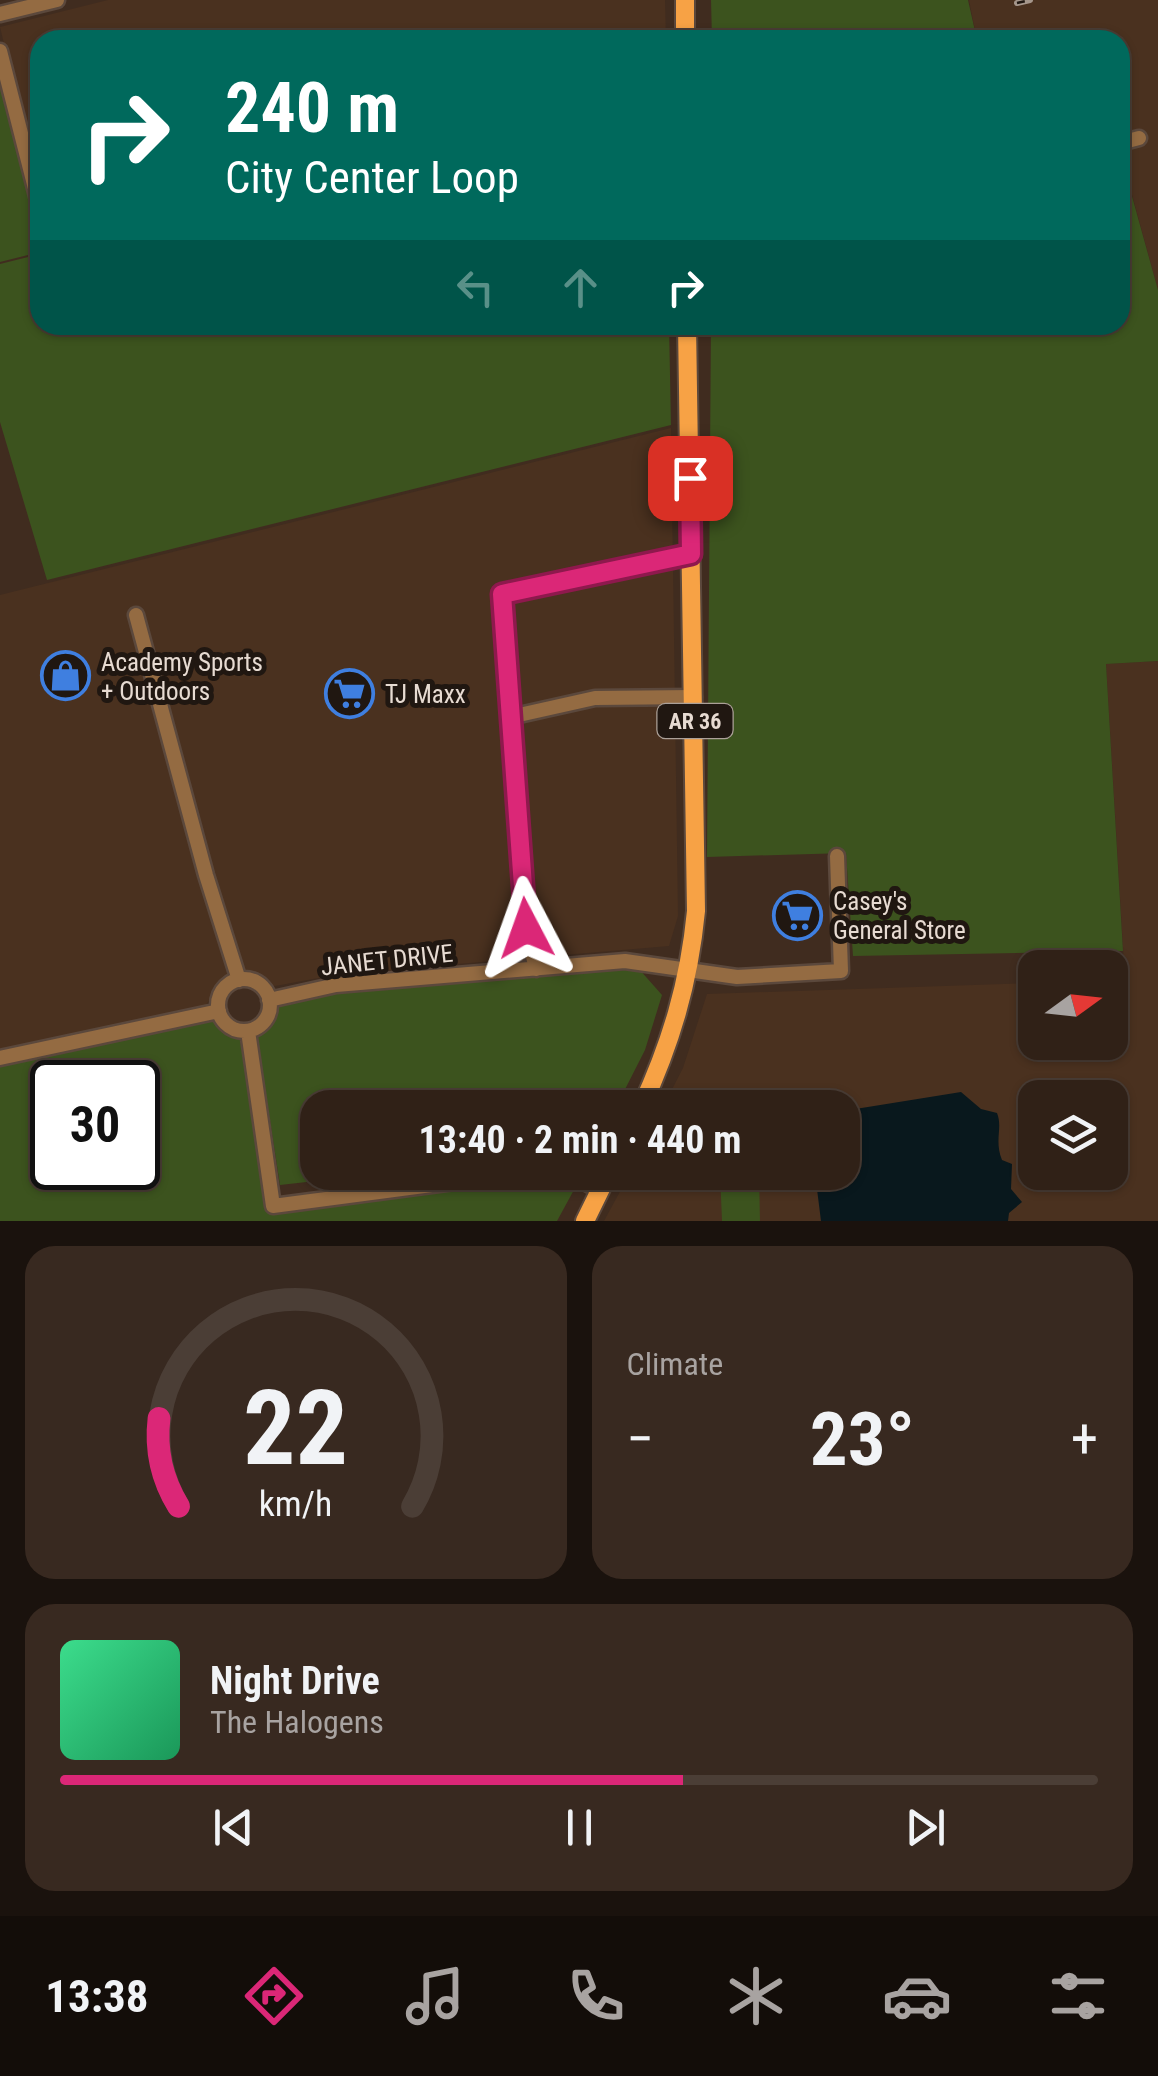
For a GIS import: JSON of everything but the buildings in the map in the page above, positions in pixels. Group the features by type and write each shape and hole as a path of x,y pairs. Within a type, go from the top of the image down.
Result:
{"main road":[{"path":"685,0 685,30"},
{"name":"AR 36","path":"649,1090 666,1053 690,970 697,855 686,335"},
{"path":"584,1221 600,1191"}],"street":[{"path":"0,14 57,0"},
{"path":"2,58 30,169"},
{"path":"1130,140 1140,138"},
{"path":"536,970 526,928 502,594 691,554"},
{"path":"136,614 206,875 239,980"},
{"path":"510,717 595,698 694,697"},
{"name":"JANET DRIVE","path":"269,1000 336,985 626,961 737,977 840,972 837,856"},
{"path":"239,980 259,984 269,1000 264,1022 248,1031 227,1026 219,1012 220,994 239,980"},
{"path":"0,1058 219,1012"},
{"path":"248,1031 273,1206 394,1190"}],"shaded area":[{"path":"108,0 665,0 666,30 30,30 30,152 0,27"},
{"path":"969,0 1158,0 1158,290 1130,188 1130,30 975,30"},
{"path":"671,428 678,916 669,946 340,974 275,986 251,975 234,976 221,983 206,1005 0,1050 0,595"},
{"path":"1158,661 1158,1221 604,1221 621,1190 860,1190 860,1090 672,1090 683,1068 707,994 1018,984 1018,1060 1128,1060 1128,950 1123,950 1106,664"},
{"path":"961,1092 981,1109 997,1113 1000,1153 1002,1160 1012,1164 1011,1189 1022,1202 1009,1213 1008,1221 821,1221 817,1190 860,1190 860,1108"}],"green space":[{"path":"711,0 968,0 975,30 712,30"},
{"path":"0,72 30,190 30,254 0,262"},
{"path":"1130,189 1158,290 1158,661 1106,664 1123,950 853,956 846,853 707,857 711,335 1130,335"},
{"path":"30,256 30,335 669,335 671,425 47,580 0,422 0,264"},
{"path":"639,969 662,995 645,1050 625,1090 300,1090 300,1183 280,1185 257,1037 283,1002 338,989"},
{"path":"215,1018 240,1039 267,1212 439,1190 574,1190 557,1221 0,1221 0,1065"},
{"path":"721,1190 759,1190 760,1221 722,1221"}],"railway":[{"path":"1017,3 1030,0"}],"place":[{"name":"Academy Sports + Outdoors","path":"66,676"},
{"name":"TJ Maxx","path":"350,694"},
{"name":"Casey's General Store","path":"798,915"}],"route":[{"path":"526,928 502,594 691,554 690,478"}]}
